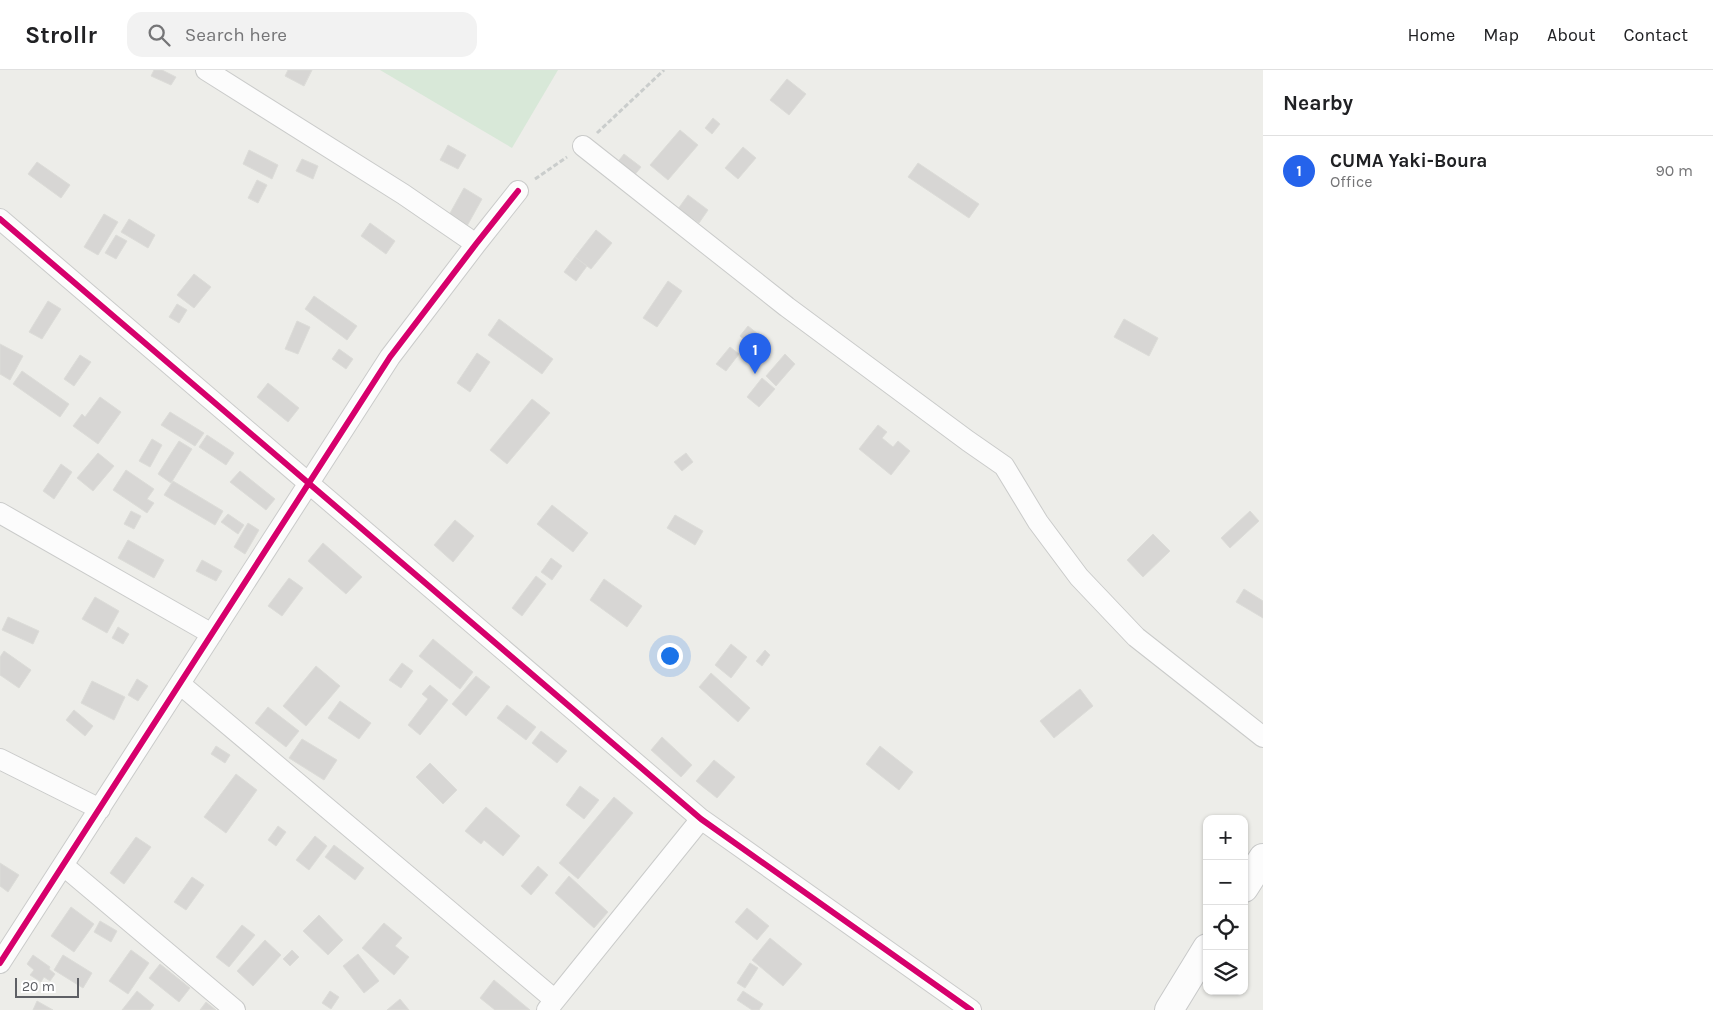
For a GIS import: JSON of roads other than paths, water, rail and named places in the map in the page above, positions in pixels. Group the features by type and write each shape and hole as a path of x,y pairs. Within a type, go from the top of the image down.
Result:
{"street":[{"path":"206,70 404,194 476,244"},
{"path":"583,146 787,307 1004,466 1038,522 1079,577 1136,637 1263,737"},
{"path":"0,963 390,357 518,191"},
{"path":"0,219 701,819 971,1010"},
{"path":"0,513 212,634"},
{"path":"180,684 551,1005 701,819"},
{"path":"0,759 100,809"},
{"path":"1248,882 1263,858"},
{"path":"64,866 236,1010"},
{"path":"1169,1010 1206,950"}],"place":[{"name":"CUMA Yaki-Boura","path":"755,374"}]}
